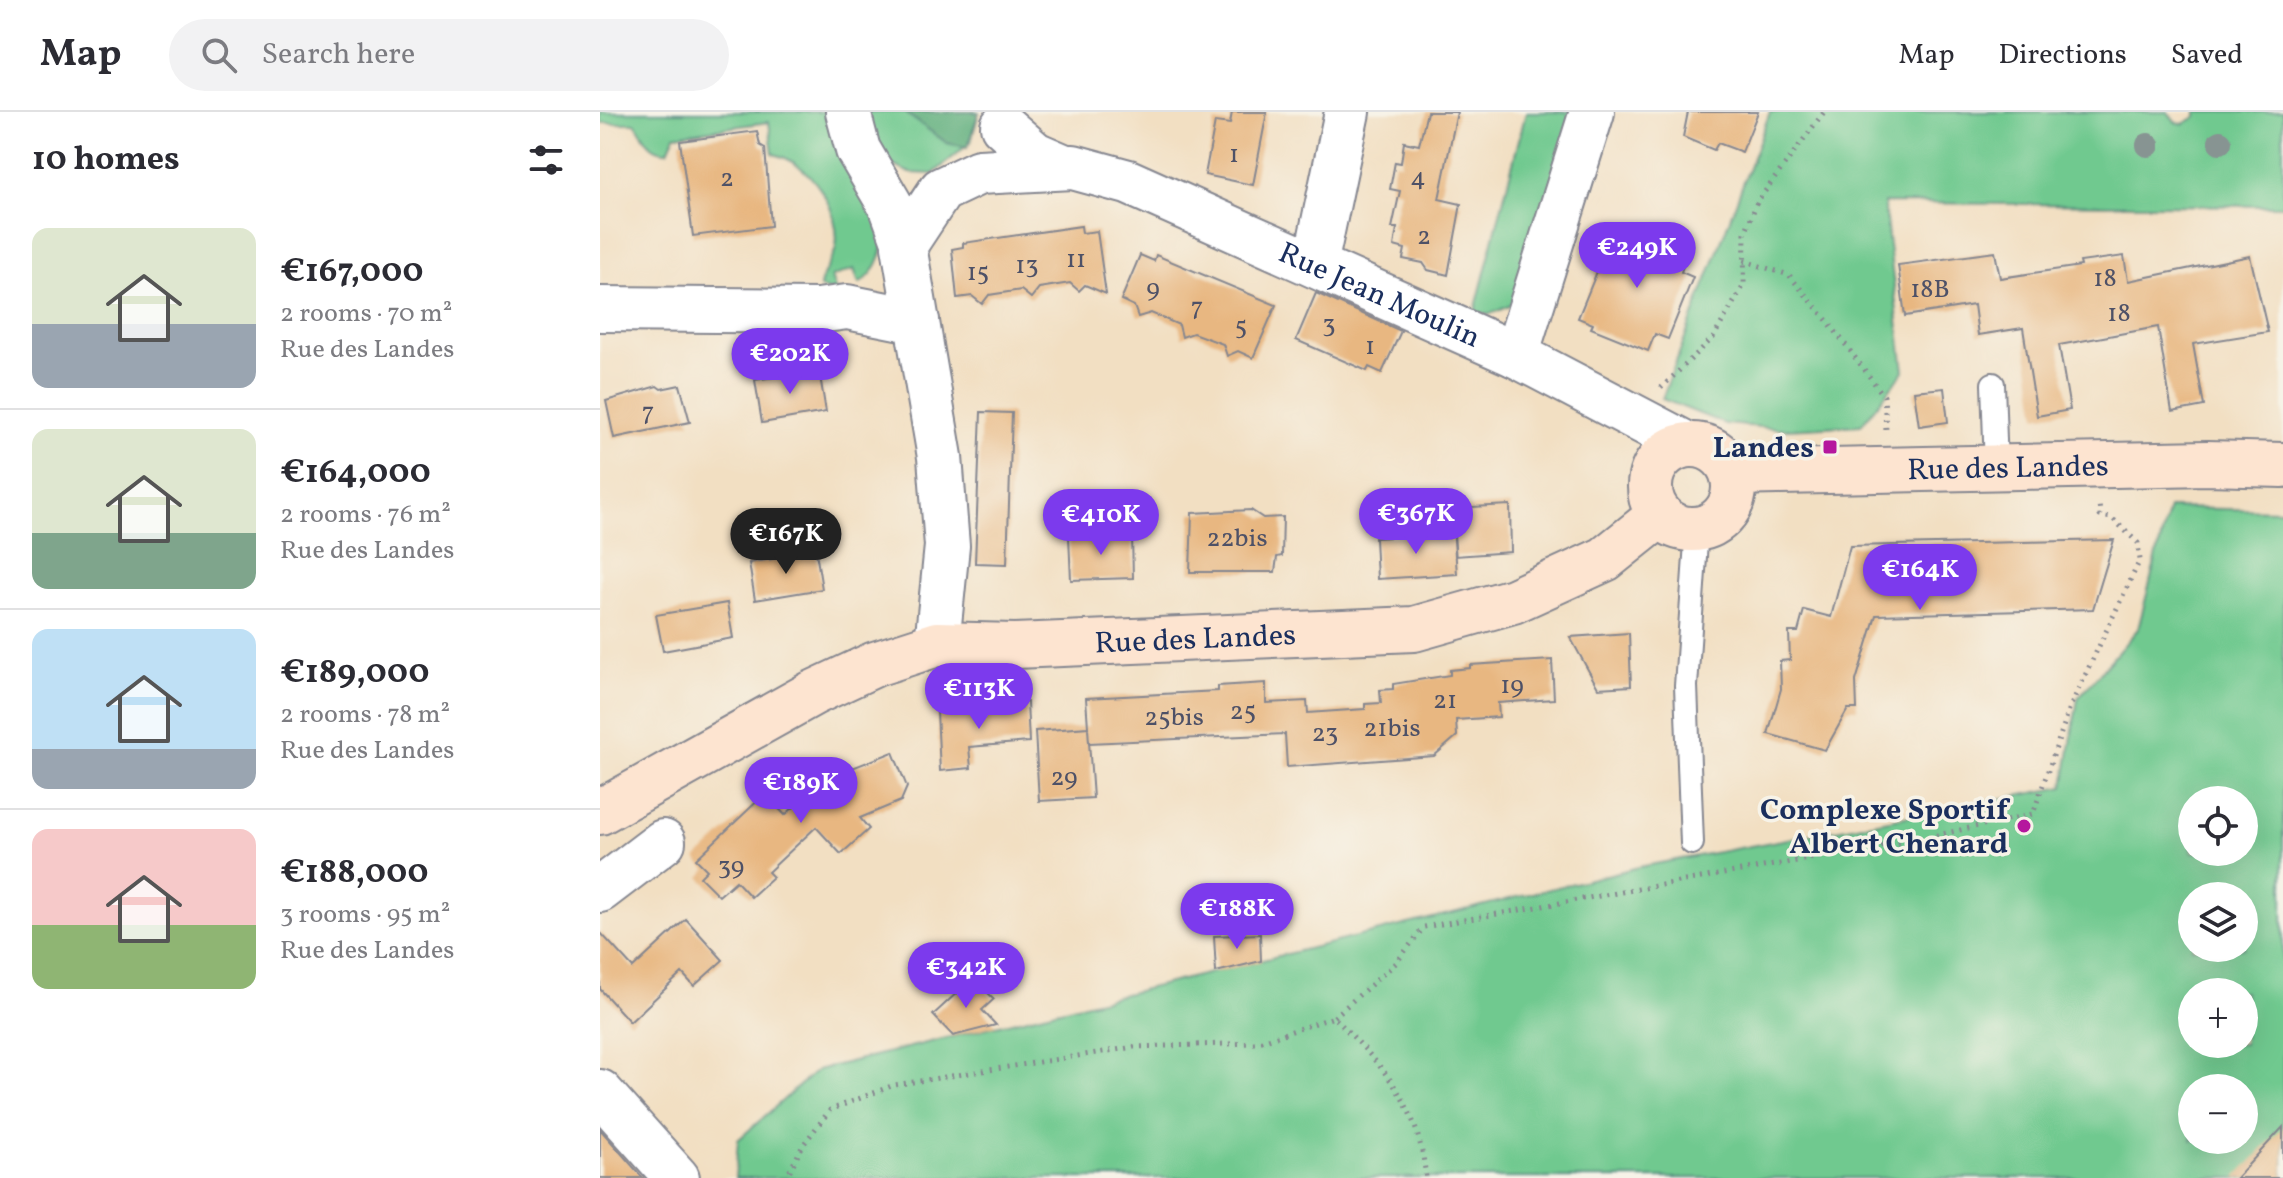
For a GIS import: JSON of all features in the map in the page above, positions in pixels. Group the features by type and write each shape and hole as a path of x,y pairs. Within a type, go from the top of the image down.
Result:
{"street":[{"path":"848,112 858,150 873,172 904,244 940,457 947,546 937,644"},
{"path":"1315,265 1347,112"},
{"path":"1516,355 1592,112"},
{"path":"847,307 878,282 904,244 960,181 1006,119"},
{"name":"Rue Jean Moulin","path":"1006,119 1035,154 1065,167 1128,182 1315,265 1516,355 1686,444"},
{"name":"Rue Jean Moulin","path":"873,172 960,181 1065,167"},
{"path":"600,309 818,311 847,307 917,321"},
{"path":"1686,444 1715,452 1732,473 1734,488 1727,509 1710,524 1678,522 1650,493 1655,466 1664,454 1686,444"},
{"name":"Rue des Landes","path":"1732,473 2283,465"},
{"name":"Rue des Landes","path":"600,812 813,693 875,664 937,644 1015,646 1414,629 1513,601 1678,522"},
{"path":"600,890 663,842"},
{"path":"600,1092 677,1178"}],"lane":[{"path":"1993,384 1996,468"},
{"path":"1678,522 1692,843"}],"path":[{"path":"1632,415 1713,338 1744,285 1745,233 1757,202 1824,112"},
{"path":"1744,261 1789,275 1884,396 1890,471"},
{"path":"786,1178 803,1145 830,1110 894,1085 1134,1047 1256,1043 1334,1017 1396,963 1424,927 1910,841 2033,814 2070,707 2117,616 2140,560 2138,543 2112,518 2100,516 2097,466"},
{"path":"1334,1017 1388,1072 1404,1097 1424,1156 1426,1178"}],"green space":[{"path":"600,112 834,112 870,182 884,218 885,237 877,264 859,284 854,269 831,277 836,292 820,288 836,247 834,218 811,177 799,166 773,154 769,122 675,135 668,151 662,151 652,146 635,123 600,123"},
{"path":"859,112 979,112 971,142 933,174 910,173 890,164"},
{"path":"904,112 979,112 967,147 947,143"},
{"path":"1526,112 1581,112 1514,304 1488,315 1475,311"},
{"path":"1770,112 2168,112 2175,122 2183,124 2196,117 2196,112 2283,112 2283,206 1884,203 1904,371 1861,425 1786,429 1725,424 1662,399"},
{"name":"Complexe Sportif Albert Chenard","path":"2169,508 2283,510 2283,1178 735,1178 738,1140 817,1070 1639,867 2064,787 2078,698 2138,629"}],"building":[{"path":"1232,112 1267,112 1253,185 1205,175 1215,122 1230,124"},
{"path":"1427,112 1457,112 1439,199 1461,204 1448,275 1428,270 1423,263 1403,259 1405,249 1394,246 1397,228 1392,228 1400,191 1390,189 1395,162 1401,163 1404,142 1419,145"},
{"path":"1688,112 1758,112 1742,152 1718,143 1714,150 1683,137"},
{"path":"757,131 760,145 765,148 771,226 693,236 680,141"},
{"path":"1081,226 1082,233 1097,231 1106,294 1085,285 1079,291 1070,283 1039,288 1031,298 1021,290 989,295 982,304 972,296 957,298 952,249 963,247 963,243"},
{"path":"1614,230 1650,238 1687,254 1681,272 1693,277 1668,339 1655,334 1648,351 1591,328 1593,324 1578,318"},
{"path":"1995,252 2000,278 2124,256 2128,281 2250,256 2268,332 2193,344 2204,406 2172,412 2158,327 2059,345 2070,410 2037,416 2023,328 1978,335 1974,305 1905,316 1898,265"},
{"path":"1140,255 1154,261 1156,255 1276,305 1253,358 1238,351 1227,356 1223,344 1193,333 1182,337 1179,325 1151,313 1138,317 1134,306 1121,300"},
{"path":"1316,293 1401,331 1382,373 1369,367 1367,371 1296,340"},
{"path":"819,370 826,412 762,423 755,380"},
{"path":"680,385 690,422 614,438 606,401 657,386 661,389"},
{"path":"1944,388 1948,422 1919,426 1914,391"},
{"path":"981,412 1012,413 1007,564 975,563"},
{"path":"1510,505 1511,552 1455,556 1452,508"},
{"path":"1251,510 1263,518 1283,517 1282,556 1277,557 1275,572 1190,572 1192,513"},
{"path":"1454,533 1457,574 1377,579 1375,538"},
{"path":"1132,535 1133,578 1071,580 1069,537"},
{"path":"2114,540 2093,609 1876,615 1856,681 1857,709 1848,709 1825,750 1768,734 1781,689 1780,661 1790,660 1789,632 1798,632 1804,610 1831,617 1850,546"},
{"path":"816,552 822,589 755,600 749,563"},
{"path":"727,603 733,638 663,651 656,615"},
{"path":"1629,633 1631,686 1598,688 1570,637"},
{"path":"1552,660 1554,699 1498,703 1499,717 1456,720 1457,736 1434,756 1287,767 1285,734 1089,743 1093,798 1039,801 1035,731 1088,727 1086,698 1218,691 1218,686 1266,683 1266,703 1307,701 1308,713 1365,709 1365,704 1381,703 1380,690 1393,689 1393,684 1450,675 1450,670 1470,668 1470,665"},
{"path":"1027,702 1029,742 969,747 971,768 940,771 937,712"},
{"path":"893,752 907,787 901,801 860,818 869,829 841,854 816,827 768,872 773,877 751,897 736,881 719,896 700,877 707,870 696,859 765,794 785,815 822,782 827,788 847,770"},
{"path":"686,919 723,960 694,986 682,973 630,1022 600,989 600,932 633,968"},
{"path":"1260,934 1261,961 1216,972 1214,936"},
{"path":"973,978 994,999 982,1010 996,1025 953,1036 933,1015"},
{"path":"2283,1127 2283,1178 2236,1178"},
{"path":"600,1129 643,1178 600,1178"}],"place":[{"name":"Landes","path":"1830,447"},
{"name":"Complexe Sportif Albert Chenard","path":"2024,826"}]}
